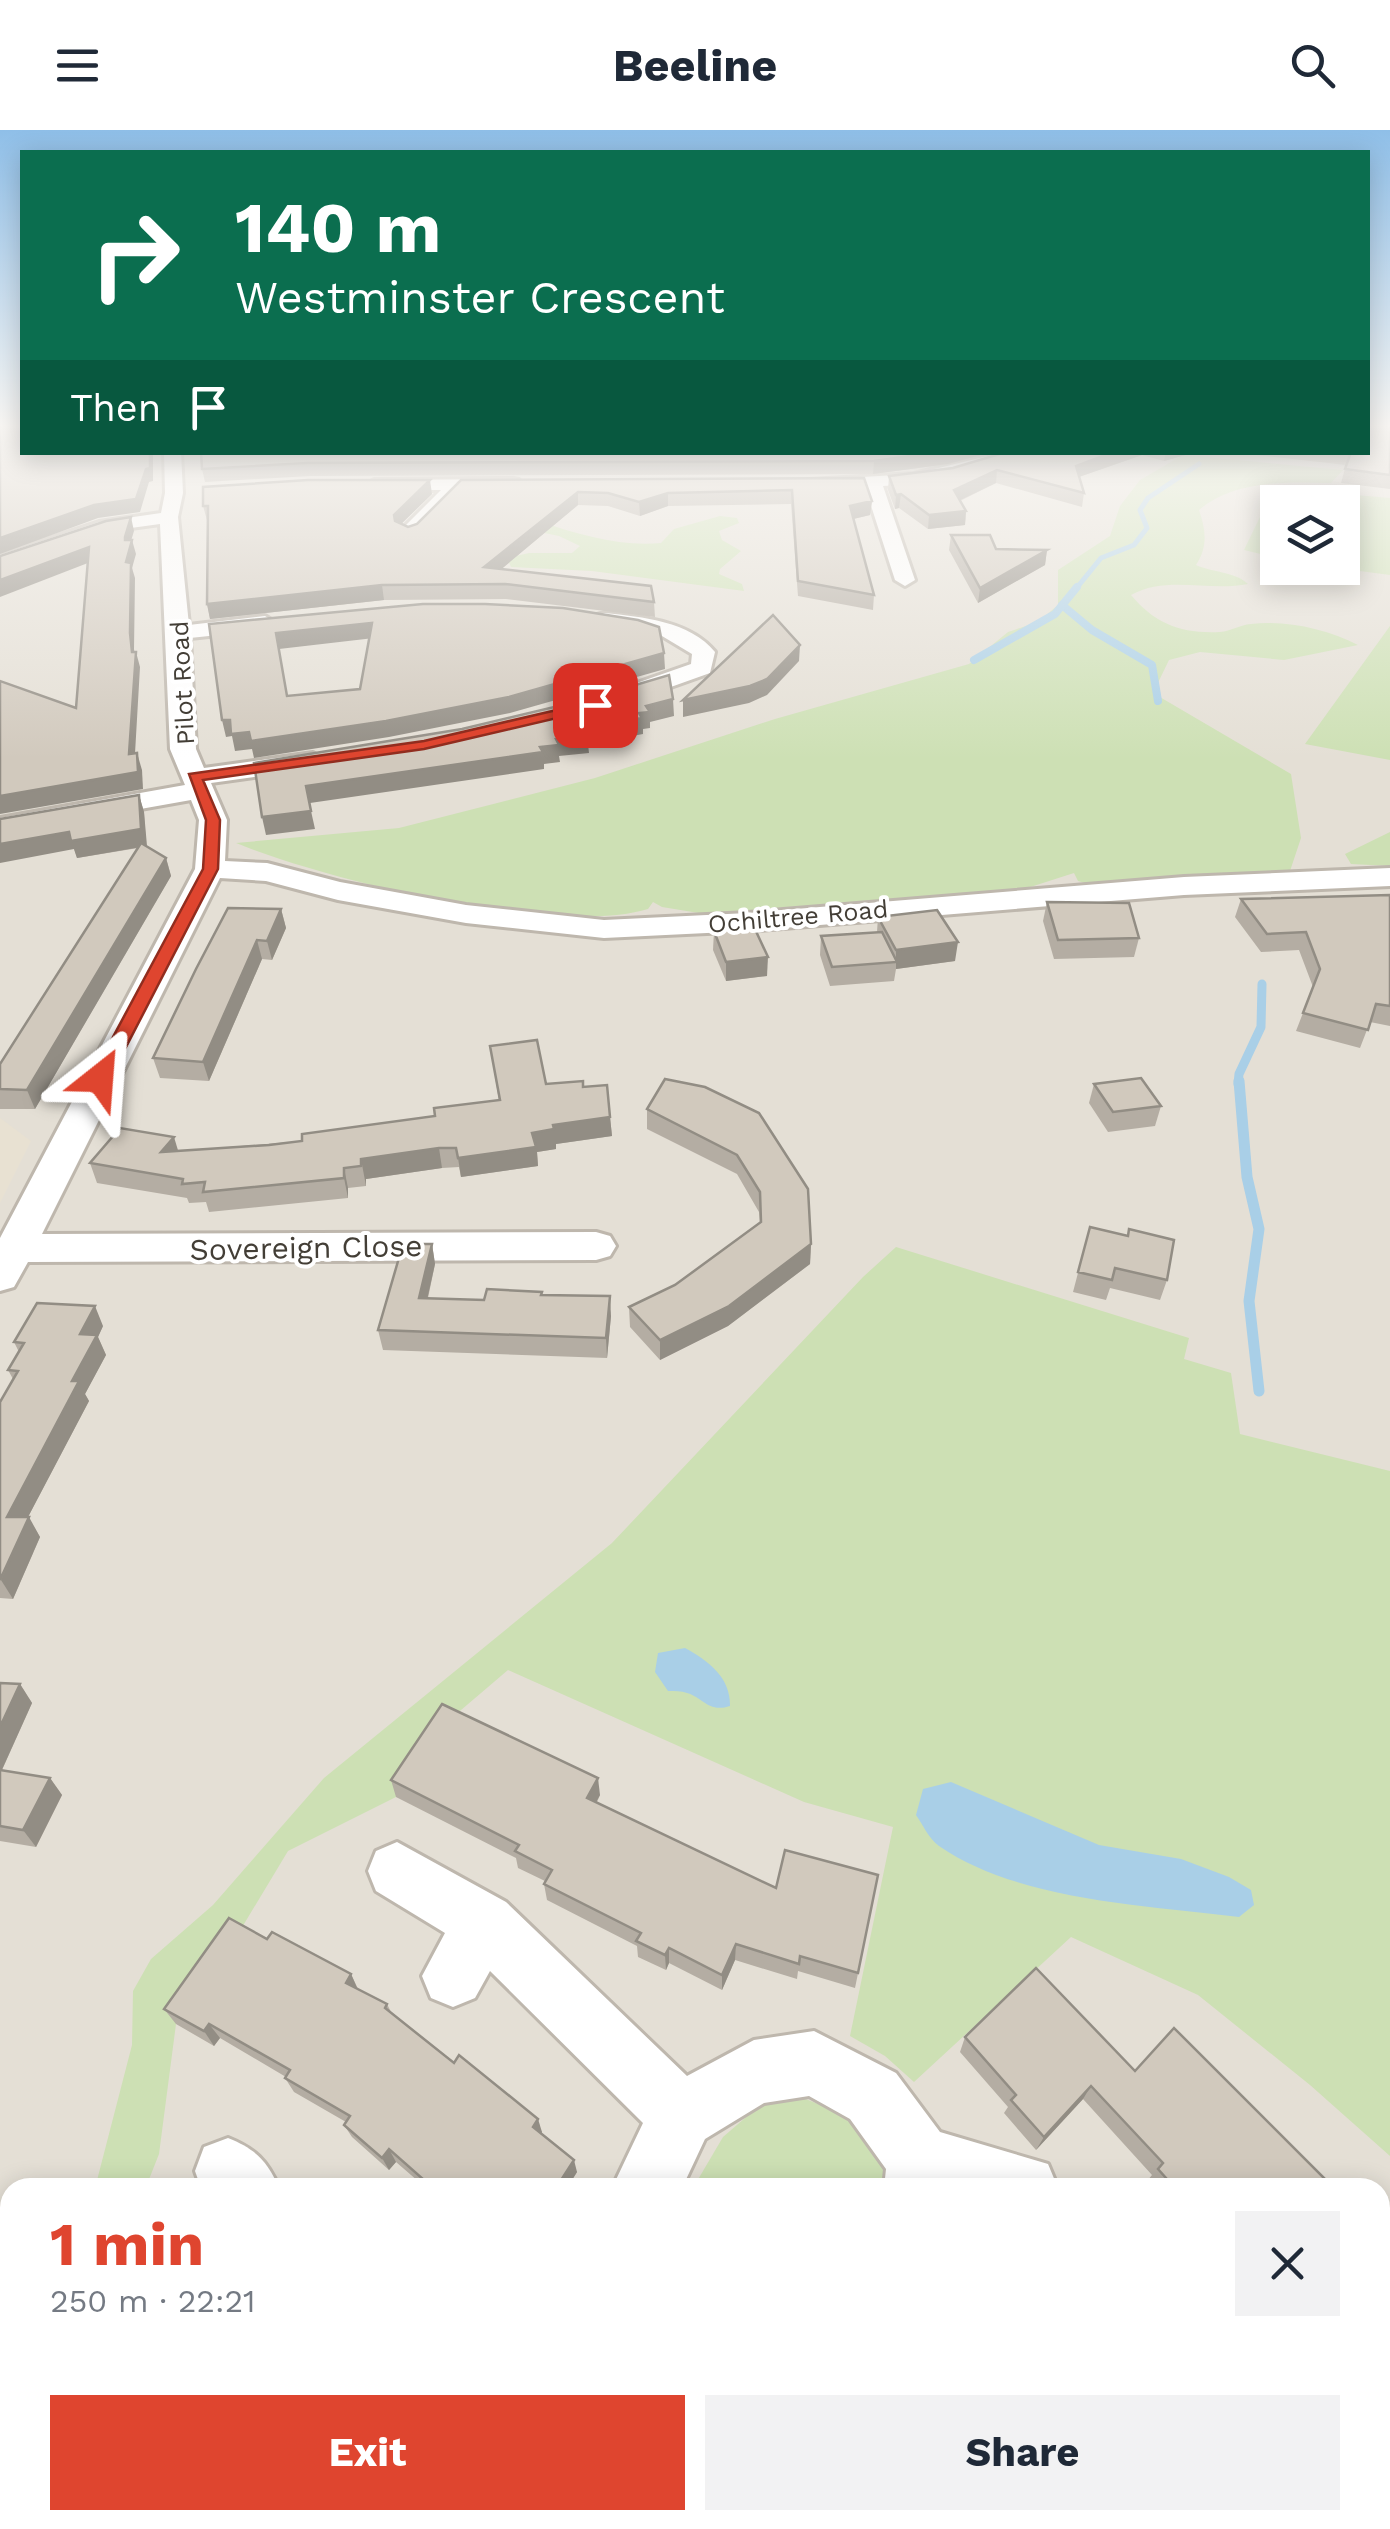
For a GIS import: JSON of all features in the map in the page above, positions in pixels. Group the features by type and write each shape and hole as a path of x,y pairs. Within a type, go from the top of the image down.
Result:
{"street":[{"path":"0,562 78,535"},
{"name":"Pilot Road","path":"8,1263 210,869 213,820 183,750 179,535"},
{"path":"890,535 905,580"},
{"path":"16,536 49,544"},
{"path":"586,618 650,625 688,637 704,652 702,668 595,705"},
{"path":"180,633 280,622"},
{"path":"0,826 330,759"},
{"name":"Ochiltree Road","path":"210,869 267,872 338,891 466,914 604,929 748,922 1184,886 1390,878"},
{"name":"Sovereign Close","path":"8,1263 596,1246"},
{"path":"398,1871 485,1923 682,2116"},
{"path":"453,1976 485,1923"},
{"path":"651,2178 682,2116 754,2072 814,2063 873,2096 919,2174 949,2178"}],"shaded area":[{"path":"0,535 1260,535 1260,585 1360,585 1360,535 1390,535 1390,2178 0,2178"},
{"path":"0,1118 31,1141 0,1203"}],"green space":[{"path":"554,535 661,543 668,535 720,535 741,551 719,574 742,584 744,591 592,571 511,567 507,558 529,553 572,553 580,546"},
{"path":"1110,535 1205,535 1203,552 1196,565 1248,584 1159,586 1131,595 1150,613 1170,625 1193,631 1220,632 1278,623 1320,630 1358,645 1284,660 1200,652 1169,660 1153,693 1291,774 1301,838 1290,871 1095,886 1078,881 1074,873 1021,890 711,915 653,902 648,909 608,916 558,916 501,910 382,888 236,843 399,828 595,778 775,719 969,664 1008,632 1038,622 1058,605 1058,570"},
{"path":"1251,535 1260,535 1260,554 1244,550"},
{"path":"1360,535 1390,535 1390,575 1360,571"},
{"path":"1390,626 1390,760 1305,744"},
{"path":"1390,832 1390,866 1351,864 1345,854"},
{"path":"896,1247 1189,1338 1184,1359 1231,1373 1240,1434 1390,1471 1390,2156 1310,2085 1198,1995 1071,1937 914,2082 885,2056 850,2036 893,1827 804,1802 508,1670 447,1722 396,1797 288,1851 238,1934 176,2024 159,2154 150,2178 98,2178 132,2045 133,1991 151,1959 213,1905 324,1778 612,1543 863,1277"},
{"path":"803,2098 849,2116 879,2147 885,2178 699,2178 723,2137 760,2105"}],"water":[{"path":"685,1648 722,1678 730,1706 716,1708 693,1695 668,1691 655,1672 658,1653"},
{"path":"951,1782 1099,1845 1181,1859 1229,1877 1251,1890 1254,1905 1239,1917 1084,1898 1006,1879 935,1843 916,1815 923,1789"}],"building":[{"path":"64,535 126,535 125,540 132,540 126,562 131,563 130,633 132,652 136,652 129,754 137,753 138,772 0,796 0,681 76,708 89,547 0,580 0,556"},
{"path":"208,535 524,535 484,567 651,586 654,602 505,584 382,585 207,604"},
{"path":"795,535 858,535 874,595 798,581"},
{"path":"951,535 990,535 996,549 1047,550 980,588"},
{"path":"423,604 563,608 659,627 664,653 509,697 251,741 249,732 231,734 230,720 222,720 209,624","holes":["372,623 360,689 287,696 276,633"]},
{"path":"773,615 800,645 767,679 683,700"},
{"path":"669,675 673,699 646,706 650,712 639,713 642,718 584,728 588,736 556,739 559,745 540,747 543,752 306,786 311,811 262,817 254,763 462,729"},
{"path":"139,795 141,829 71,841 69,832 0,844 0,819"},
{"path":"141,843 166,858 27,1090 0,1089 0,1064"},
{"path":"1390,895 1390,1006 1376,1004 1368,1030 1303,1013 1320,969 1306,932 1267,934 1241,899"},
{"path":"1047,902 1129,903 1139,938 1058,940"},
{"path":"228,908 281,909 267,941 257,940 203,1062 153,1058 196,969"},
{"path":"937,910 958,942 896,950 878,917"},
{"path":"754,927 768,957 726,962 714,931"},
{"path":"882,932 897,962 832,967 821,936"},
{"path":"537,1040 546,1084 583,1081 583,1087 607,1085 610,1117 553,1125 554,1129 532,1133 536,1147 458,1158 456,1148 439,1148 361,1159 361,1166 344,1168 344,1178 203,1192 205,1182 182,1184 183,1179 90,1163 120,1128 174,1137 161,1152 269,1145 302,1141 302,1134 435,1116 434,1108 500,1100 490,1046"},
{"path":"1141,1078 1161,1106 1113,1112 1094,1084"},
{"path":"665,1079 705,1087 759,1113 808,1189 811,1244 729,1306 660,1340 629,1307 675,1285 761,1222 760,1192 737,1155 647,1109"},
{"path":"1090,1227 1128,1236 1129,1229 1174,1240 1167,1280 1115,1268 1112,1280 1078,1272"},
{"path":"403,1244 432,1244 419,1298 484,1300 487,1289 610,1296 606,1338 378,1330"},
{"path":"37,1303 95,1306 80,1334 97,1335 72,1381 79,1381 7,1517 29,1517 0,1580 0,1402 18,1371 8,1370 24,1343 14,1342"},
{"path":"0,1683 20,1684 0,1727"},
{"path":"442,1704 598,1778 587,1798 776,1888 785,1850 878,1875 858,1973 800,1956 799,1964 736,1944 722,1975 669,1948 665,1955 636,1941 641,1933 544,1884 552,1870 515,1851 519,1845 391,1780"},
{"path":"0,1770 50,1778 23,1830 0,1826"},
{"path":"229,1918 267,1939 272,1932 351,1974 346,1983 387,2004 385,2008 454,2063 459,2055 538,2119 533,2127 574,2160 562,2178 422,2178 389,2149 382,2158 344,2125 350,2116 285,2078 290,2070 209,2024 204,2031 164,2009"},
{"path":"1036,1968 1135,2071 1174,2028 1324,2178 1166,2178 1158,2169 1163,2163 1091,2086 1044,2137 1011,2100 1016,2095 965,2037"}],"waterway":[{"path":"1075,590 1101,558 1134,545 1142,535"},
{"path":"1062,605 1077,587"},
{"path":"974,660 1055,614 1062,605"},
{"path":"1062,605 1092,630 1152,665 1158,701"},
{"path":"1238,1084 1261,1027 1262,984"},
{"path":"1239,1081 1247,1177 1259,1229 1249,1301 1259,1391"}],"route":[{"path":"100,1078 210,869 213,820 194,777 424,745 595,705"}]}
